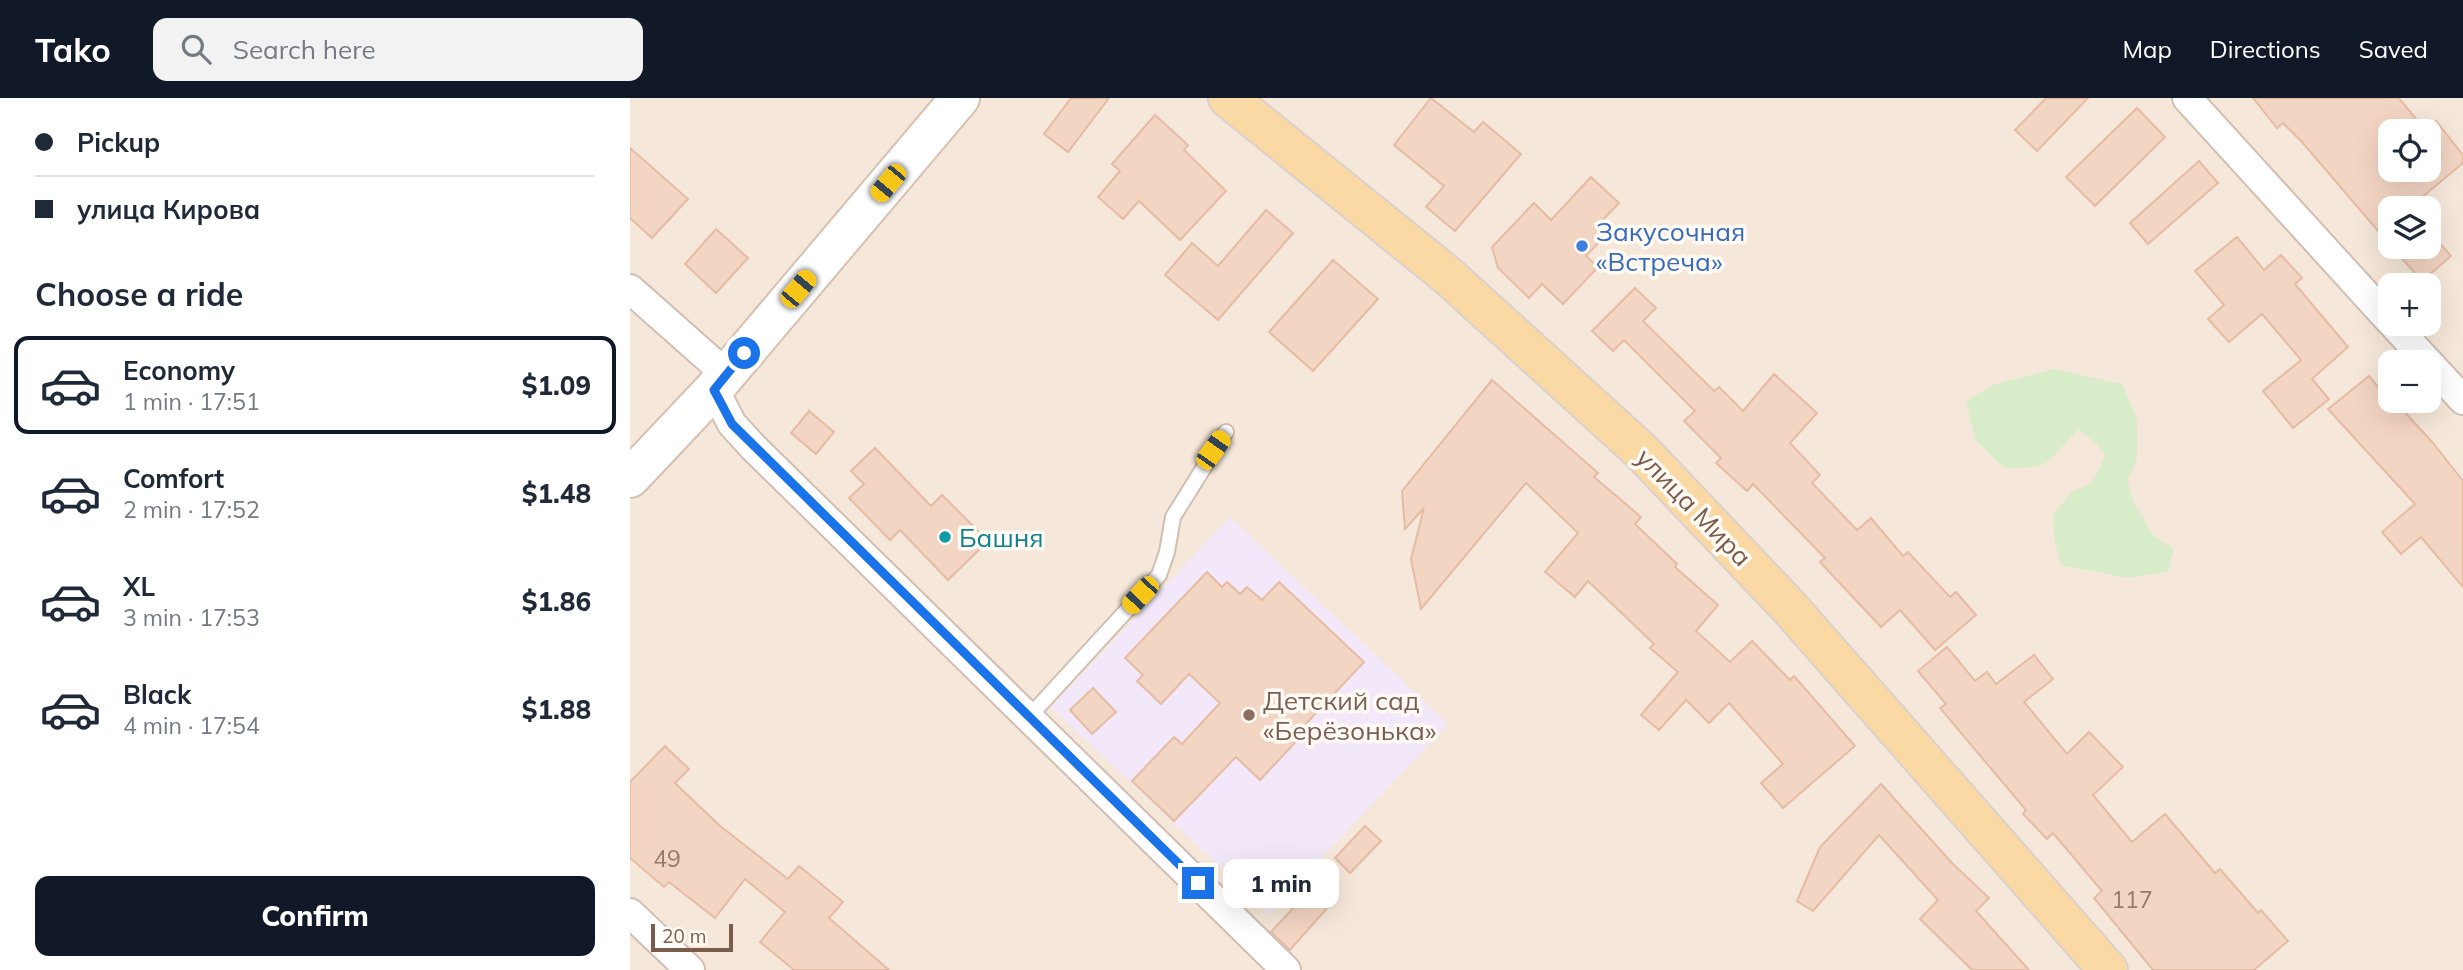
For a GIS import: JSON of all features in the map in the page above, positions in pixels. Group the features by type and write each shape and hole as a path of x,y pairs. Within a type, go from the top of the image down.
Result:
{"main road":[{"name":"улица Мира","path":"1227,98 1447,275 1641,451 1790,608 2108,970"}],"street":[{"path":"630,478 720,382 960,98"},
{"path":"2188,98 2378,307"},
{"path":"630,289 720,382 732,424 753,447 1286,970"},
{"path":"2405,336 2417,350"},
{"path":"2441,376 2463,400"},
{"path":"630,913 690,970"}],"lane":[{"path":"1028,718 1159,575 1167,551 1172,517 1226,432"}],"shaded area":[{"path":"630,98 2463,98 2463,970 630,970"},
{"name":"Детский сад «Берёзонька»","path":"1230,517 1448,724 1269,913 1051,707"}],"green space":[{"path":"2054,369 2122,384 2137,419 2137,459 2128,480 2133,501 2154,536 2174,549 2168,571 2128,578 2061,565 2054,538 2053,514 2073,491 2092,483 2105,456 2097,444 2078,430 2048,461 2032,467 2004,468 1976,441 1966,401 1992,385"}],"building":[{"path":"1071,98 1109,98 1068,152 1044,134"},
{"path":"1431,98 1474,132 1483,122 1521,154 1455,231 1426,207 1444,186 1394,145"},
{"path":"2046,98 2088,98 2037,151 2015,130"},
{"path":"2253,98 2399,98 2416,119 2378,119 2378,182 2440,182 2423,196 2378,196 2378,231 2283,123 2277,128"},
{"path":"2137,108 2165,137 2095,206 2066,177"},
{"path":"1155,115 1188,145 1184,150 1226,191 1180,240 1139,201 1123,219 1098,197 1120,171 1112,164"},
{"path":"2441,127 2463,155 2463,163 2441,181"},
{"path":"630,148 688,199 652,238 630,218"},
{"path":"2199,161 2218,183 2148,244 2130,223"},
{"path":"1591,177 1619,203 1595,228 1604,237 1586,256 1598,267 1563,304 1542,284 1529,298 1498,268 1492,247 1534,203 1551,220"},
{"path":"1266,210 1293,233 1218,320 1165,275 1192,243 1218,266"},
{"path":"716,229 748,258 716,293 685,264"},
{"path":"2237,237 2264,270 2281,255 2302,278 2295,284 2348,347 2312,379 2329,399 2293,428 2263,391 2301,360 2262,314 2229,342 2208,319 2224,305 2195,271"},
{"path":"2441,245 2451,256 2431,273 2415,273 2403,259 2441,259"},
{"path":"1333,260 1378,299 1313,371 1269,332"},
{"path":"1635,288 1656,308 1643,321 1714,391 1719,387 1743,411 1774,374 1817,413 1790,443 1820,475 1812,483 1857,530 1871,518 1903,556 1908,552 1950,597 1956,592 1976,615 1935,650 1900,610 1881,627 1820,562 1825,558 1753,484 1747,491 1716,463 1721,458 1684,421 1695,411 1624,340 1613,351 1592,331"},
{"path":"2369,376 2378,387 2378,413 2406,413 2463,481 2463,587 2421,537 2401,554 2382,532 2415,504 2328,409"},
{"path":"1492,380 1598,473 1594,477 1641,517 1635,524 1677,564 1675,567 1718,605 1696,631 1730,662 1752,641 1790,680 1794,676 1855,746 1783,808 1761,783 1783,764 1729,703 1709,723 1686,700 1659,730 1641,715 1678,672 1650,648 1654,644 1588,581 1575,597 1545,572 1578,533 1526,483 1421,609 1411,559 1424,508 1405,529 1402,491"},
{"path":"809,411 834,432 816,454 791,433"},
{"path":"875,448 931,506 942,495 988,541 948,580 900,530 890,540 849,498 864,484 851,471"},
{"path":"1207,572 1222,587 1227,582 1240,594 1247,587 1262,600 1279,582 1364,662 1301,729 1305,732 1260,780 1236,757 1174,821 1132,781 1174,737 1182,744 1220,703 1189,674 1161,704 1137,681 1143,675 1125,658"},
{"path":"1947,647 1975,681 1987,672 1996,684 2034,655 2053,679 2024,702 2067,754 2089,732 2123,767 2093,795 2132,842 2165,814 2215,873 2220,869 2258,913 2261,910 2288,941 2254,970 2153,970 2094,898 2102,891 2053,833 2047,839 2023,814 2026,810 1940,708 1946,704 1918,671"},
{"path":"1093,688 1116,712 1092,734 1070,710"},
{"path":"665,746 689,769 675,783 719,825 788,879 799,866 843,902 829,918 889,970 794,970 760,942 785,912 745,879 715,918 669,882 664,887 630,858 630,782"},
{"path":"1881,784 1952,863 1989,898 1976,911 2029,970 1972,970 1920,919 1938,900 1879,835 1813,911 1797,901 1820,847"},
{"path":"1365,826 1381,841 1350,873 1335,858"},
{"path":"1309,891 1328,907 1290,950 1271,932"}],"place":[{"name":"Закусочная «Встреча»","path":"1582,246"},
{"name":"Башня","path":"945,537"},
{"name":"Детский сад «Берёзонька»","path":"1249,715"}],"route":[{"path":"744,353 714,390 732,424 1198,883"}]}
